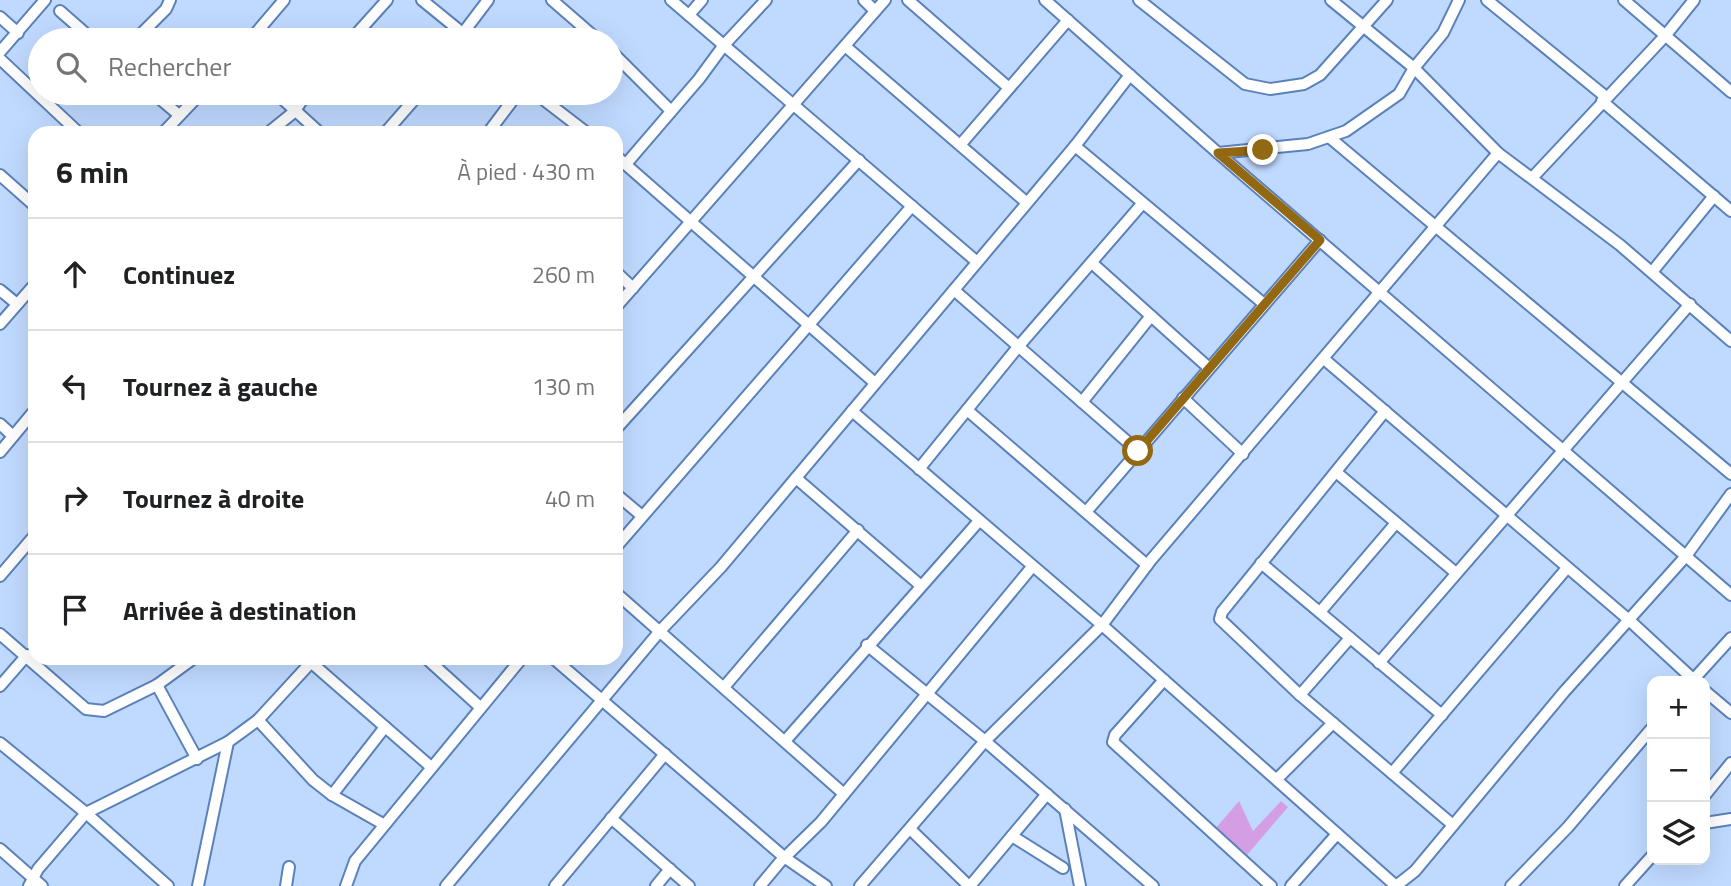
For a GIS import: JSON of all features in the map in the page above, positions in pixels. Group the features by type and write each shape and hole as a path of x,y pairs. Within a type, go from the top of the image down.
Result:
{"street":[{"path":"0,52 46,0"},
{"path":"147,28 166,9 170,0"},
{"path":"260,28 284,0"},
{"path":"362,28 387,0"},
{"path":"422,0 455,28"},
{"path":"473,28 488,0"},
{"path":"552,0 584,28"},
{"path":"671,0 976,261"},
{"path":"689,15 702,0"},
{"path":"626,163 699,79 724,45 766,0"},
{"path":"864,0 875,11"},
{"path":"623,299 885,0"},
{"path":"908,0 1009,88"},
{"path":"1045,0 1563,453 1731,595"},
{"path":"1139,0 1245,84 1270,89 1304,84 1320,75 1387,0"},
{"path":"1331,0 1414,68 1498,153 1652,272 1731,341"},
{"path":"1218,153 1293,146 1346,131 1399,94 1414,68 1443,33 1459,0"},
{"path":"1487,0 1731,211"},
{"path":"1624,0 1730,88"},
{"path":"1532,178 1665,36 1694,0"},
{"path":"60,11 79,28"},
{"path":"0,17 18,33"},
{"path":"961,144 1068,20"},
{"path":"845,46 1026,202"},
{"path":"0,59 28,85"},
{"path":"623,63 670,110"},
{"path":"446,886 660,631 721,567 1074,146 1130,75"},
{"path":"49,105 72,126"},
{"path":"167,105 179,115"},
{"path":"169,126 189,105"},
{"path":"288,105 312,126"},
{"path":"276,126 298,105"},
{"path":"391,126 410,105"},
{"path":"493,126 509,105"},
{"path":"551,105 578,126"},
{"path":"1329,137 1731,474"},
{"path":"1074,146 1264,304"},
{"path":"860,886 985,741 1102,625 1147,565 1498,153"},
{"path":"623,421 859,160"},
{"path":"623,161 808,327 875,383"},
{"path":"0,176 28,199"},
{"path":"1652,272 1714,196"},
{"path":"919,469 1018,347 1142,204"},
{"path":"623,539 912,206"},
{"path":"1086,512 1320,240"},
{"path":"1092,263 1209,368"},
{"path":"623,279 633,288"},
{"path":"0,290 17,304"},
{"path":"954,290 1138,451"},
{"path":"0,324 28,292"},
{"path":"1379,663 1690,304"},
{"path":"1082,402 1150,316"},
{"path":"1324,359 1629,620 1689,676"},
{"path":"1183,398 1243,454"},
{"path":"967,410 1147,565"},
{"path":"852,411 1102,625 1396,886 1415,871 1686,556 1731,494"},
{"path":"1385,411 1222,612 1220,619 1300,695 1453,825"},
{"path":"0,452 28,418"},
{"path":"0,424 13,436"},
{"path":"1336,472 1456,573"},
{"path":"796,478 920,585"},
{"path":"623,500 642,516"},
{"path":"785,741 979,521"},
{"path":"1320,612 1396,523"},
{"path":"725,686 858,530"},
{"path":"0,576 28,543"},
{"path":"1261,563 1442,715"},
{"path":"760,886 784,857 809,836 1032,567"},
{"path":"1392,774 1567,568"},
{"path":"623,599 844,793"},
{"path":"0,634 28,655"},
{"path":"1300,695 1350,638"},
{"path":"1698,676 1731,638"},
{"path":"867,645 985,741 1153,886"},
{"path":"0,687 28,662"},
{"path":"39,665 86,709 95,712 104,711 157,685 180,665"},
{"path":"30,882 86,813 228,742 258,720 306,665"},
{"path":"318,665 430,766"},
{"path":"434,665 480,707"},
{"path":"345,886 355,861 383,824 516,665"},
{"path":"561,665 784,857 826,886"},
{"path":"1164,680 1115,735 1113,742 1271,886"},
{"path":"157,685 197,759"},
{"path":"1710,695 1731,713"},
{"path":"258,720 313,780 332,795 383,824"},
{"path":"1277,779 1333,723"},
{"path":"332,795 385,727"},
{"path":"1511,886 1568,827 1647,734"},
{"path":"198,886 228,742"},
{"path":"0,743 86,813 169,886"},
{"path":"555,886 665,754"},
{"path":"1710,789 1731,764"},
{"path":"910,829 970,886 1047,794"},
{"path":"1065,809 1080,886"},
{"path":"611,818 689,886"},
{"path":"1710,822 1731,819"},
{"path":"1291,886 1337,834"},
{"path":"1012,836 1063,868"},
{"path":"0,849 30,882 42,886"},
{"path":"1625,886 1647,862"},
{"path":"286,886 289,867"},
{"path":"656,886 670,869"}],"shaded area":[{"path":"1239,801 1253,831 1281,801 1288,807 1247,855 1216,828"}],"route":[{"path":"1138,451 1320,240 1218,153 1263,150"}]}
